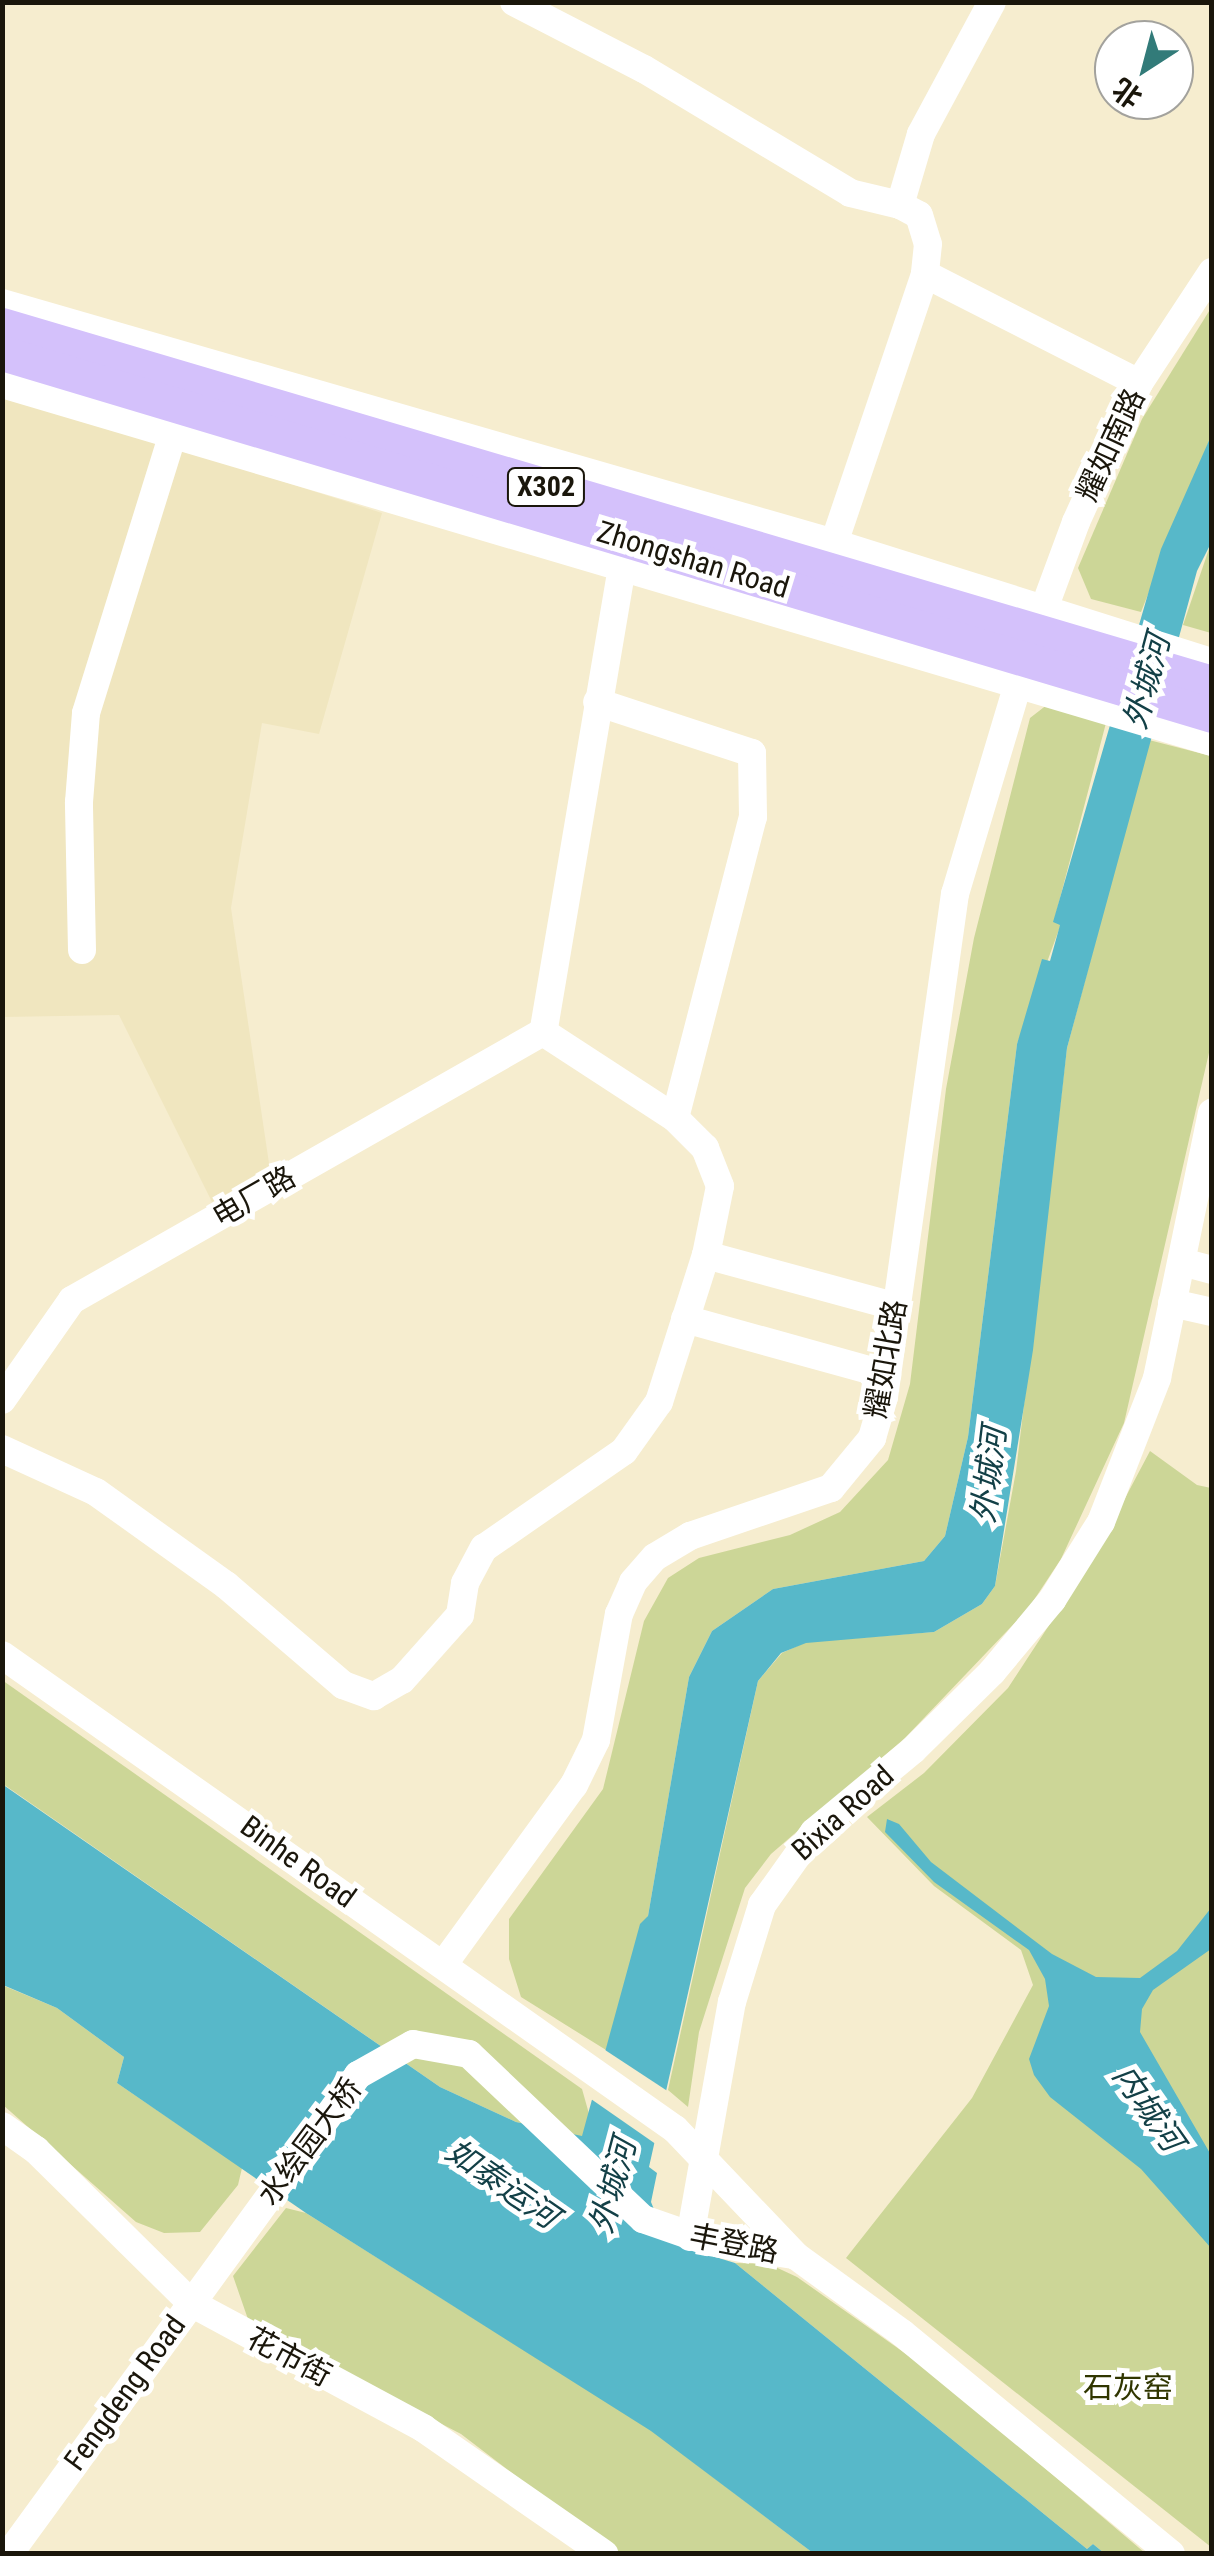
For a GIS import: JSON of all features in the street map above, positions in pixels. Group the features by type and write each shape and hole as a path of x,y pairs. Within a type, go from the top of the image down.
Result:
{"main road":[{"name":"Zhongshan Road","path":"2,325 1087,664 1207,718"},
{"name":"Zhongshan Road","path":"2,354 177,420 1030,646"}],"street":[{"path":"900,205 921,134 992,2"},
{"path":"525,5 644,69 850,193 900,205 919,215 928,244 925,274 834,544"},
{"name":"耀如南路","path":"1030,646 1139,382 1212,272"},
{"path":"925,274 1139,382"},
{"path":"2,303 834,544 1030,646"},
{"path":"2,384 177,420 622,567 1030,646 1087,664 1212,662"},
{"path":"82,950 79,802 86,713 177,420"},
{"path":"2,1449 96,1492 226,1585 343,1686 374,1696 402,1680 460,1614 465,1583 484,1548 624,1450 659,1402 706,1255 720,1186 705,1148 674,1118 543,1032 622,567"},
{"name":"耀如北路","path":"443,1965 574,1786 604,1714 619,1614 632,1582 690,1536 830,1488 872,1438 898,1307 944,943 1030,646"},
{"path":"597,702 752,753 753,818 674,1118"},
{"name":"电厂路","path":"2,1400 72,1300 543,1032"},
{"name":"Bixia Road","path":"681,2234 706,2157 732,2002 762,1904 814,1832 952,1715 1070,1574 1134,1443 1205,1176 1212,1113"},
{"path":"706,1255 898,1307"},
{"path":"1182,1262 1212,1270"},
{"path":"1172,1303 1212,1312"},
{"path":"686,1318 887,1375"},
{"name":"Binhe Road","path":"2,1655 675,2129 706,2157"},
{"name":"水绘园大桥","path":"241,2234 358,2075 413,2044 469,2054 643,2219 681,2234"},
{"name":"花市街","path":"2,2126 36,2150 191,2303 423,2428 604,2554"},
{"path":"706,2157 796,2256 902,2333 1170,2554"},
{"name":"Fengdeng Road","path":"9,2554 241,2234"},
{"name":"丰登路","path":"681,2234 796,2256"}],"shaded area":[{"path":"2,392 382,513 319,734 262,723 231,908 270,1170 212,1202 119,1015 3,1017"}],"green space":[{"path":"1211,308 1211,436 1141,612 1091,599 1078,568 1142,419"},
{"path":"1211,543 1211,633 1183,625"},
{"path":"1048,704 1106,723 1054,921 1061,924 1017,1044 968,1437 945,1536 924,1561 773,1589 712,1631 689,1677 648,1916 606,2050 521,1997 509,1959 509,1919 603,1789 644,1621 668,1578 699,1558 790,1535 840,1512 888,1460 910,1384 946,1089 974,938 1030,718"},
{"path":"1149,740 1211,756 1211,1044 1124,1423 1061,1559 1028,1609 905,1738 771,1854 745,1888 699,2032 688,2107 668,2090 758,1681 782,1653 806,1642 934,1632 982,1604 995,1586 1016,1471 1067,1048"},
{"name":"石灰窑","path":"1150,1451 1197,1485 1211,1488 1211,2547 846,2258 972,2098 1033,1985 1021,1950 934,1886 867,1817 924,1773 1008,1688 1095,1555"},
{"path":"2,1680 582,2089 591,2121 582,2137 516,2122 440,2087 3,1784"},
{"path":"2,1985 57,2008 124,2057 117,2083 242,2168 238,2185 200,2232 164,2233 136,2222 3,2105"},
{"path":"286,2208 306,2213 651,2430 813,2553 616,2553 461,2434 250,2325 233,2276"},
{"path":"735,2263 769,2264 797,2277 933,2373 1145,2553 1104,2553 1093,2544 1087,2549"}],"water":[{"path":"1211,436 1211,543 1197,571 1067,1048 1033,1350 995,1586 982,1604 934,1632 806,1643 781,1653 758,1681 649,2167 657,2173 651,2202 658,2219 686,2248 735,2263 1087,2549 1093,2544 1104,2553 813,2553 651,2431 306,2213 117,2083 124,2057 57,2008 3,1985 2,1784 440,2087 516,2122 582,2136 640,1924 648,1916 689,1677 712,1631 773,1589 924,1561 945,1536 968,1437 1017,1044 1042,959 1050,961 1060,925 1053,922 1161,549"},
{"name":"内城河","path":"887,1819 899,1824 931,1862 1052,1954 1096,1977 1140,1978 1177,1951 1211,1908 1211,1949 1153,1990 1142,2009 1140,2032 1211,2155 1211,2248 1141,2169 1050,2097 1034,2075 1029,2059 1049,2006 1045,1979 1029,1950 934,1882 885,1832"}],"pier":[{"path":"602,2048 672,2094 660,2147 591,2099"}],"water label":[{"name":"外城河","path":"1147,682"},
{"name":"外城河","path":"989,1475"},
{"name":"如泰运河","path":"502,2184"},
{"name":"外城河","path":"613,2186"}]}
